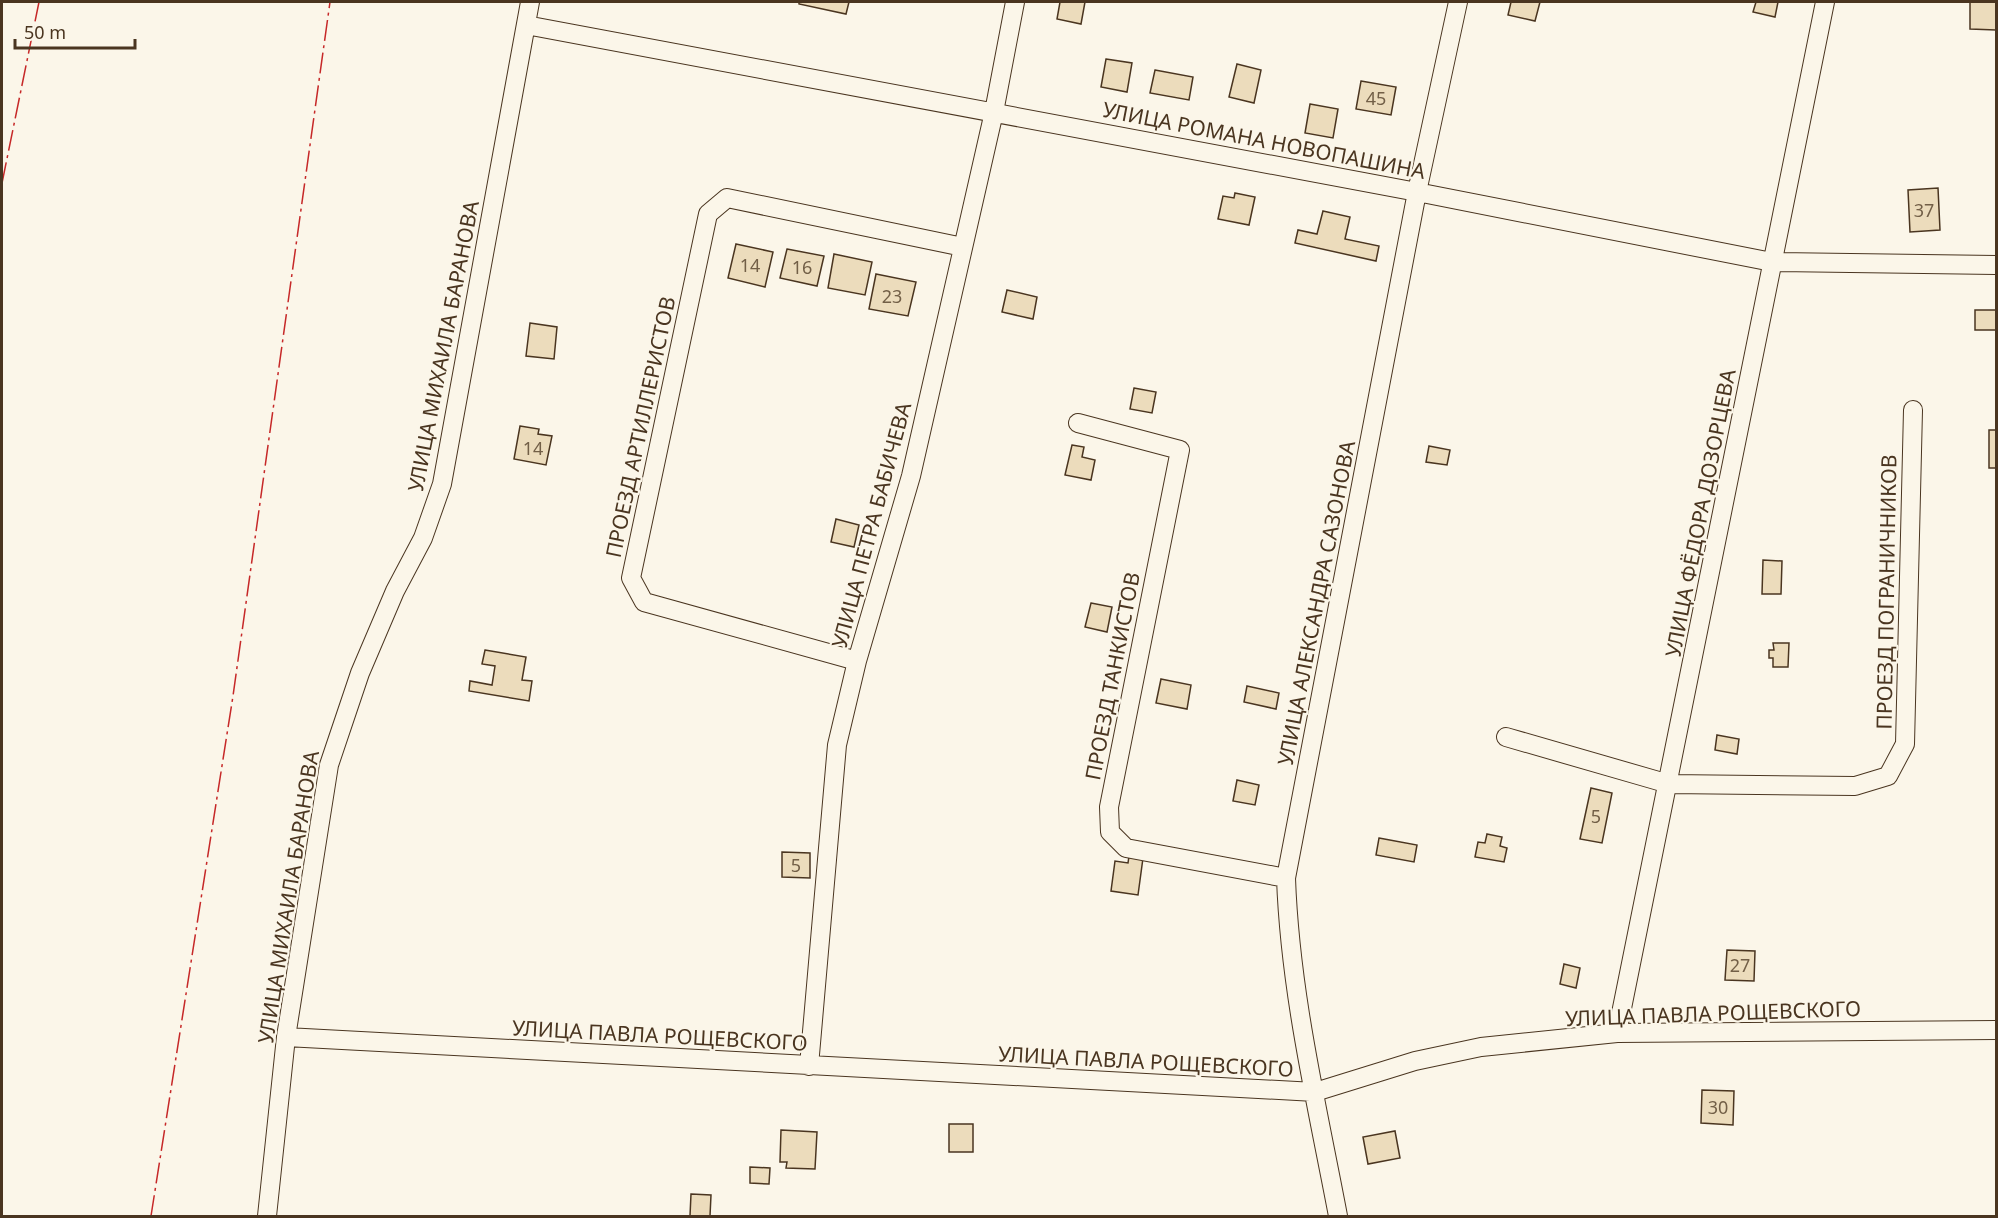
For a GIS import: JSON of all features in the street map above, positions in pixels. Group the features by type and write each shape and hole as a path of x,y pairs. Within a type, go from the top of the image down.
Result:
{"street":[{"name":"УЛИЦА МИХАИЛА БАРАНОВА","path":"267,1216 286,1037 329,765 360,672 395,591 423,538 442,484 530,2"},
{"name":"УЛИЦА ПЕТРА БАБИЧЕВА","path":"809,1066 837,745 857,661 911,476 994,112 1015,2"},
{"name":"УЛИЦА АЛЕКСАНДРА САЗОНОВА","path":"1338,1216 1288,928 1286,878 1417,192 1458,2"},
{"name":"УЛИЦА ФЁДОРА ДОЗОРЦЕВА","path":"1617,1033 1825,2"},
{"name":"УЛИЦА РОМАНА НОВОПАШИНА","path":"526,25 1417,192 1772,262 1996,265"},
{"name":"ПРОЕЗД АРТИЛЛЕРИСТОВ","path":"857,661 644,602 631,578 708,214 727,198 963,247"},
{"name":"ПРОЕЗД ПОГРАНИЧНИКОВ","path":"1506,737 1669,784 1855,786 1888,776 1905,744 1913,410"},
{"name":"ПРОЕЗД ТАНКИСТОВ","path":"1078,423 1179,450 1109,807 1110,832 1126,848 1286,878"},
{"name":"УЛИЦА ПАВЛА РОЩЕВСКОГО","path":"286,1037 1315,1092 1415,1061 1481,1047 1617,1033 1996,1030"}],"building":[{"path":"799,2 849,2 846,14 799,4"},
{"path":"1060,2 1085,2 1081,24 1057,19"},
{"path":"1511,2 1540,2 1535,21 1508,15"},
{"path":"1756,2 1778,2 1775,17 1753,12"},
{"path":"1970,2 1996,2 1996,30 1970,29"},
{"path":"1106,59 1132,63 1127,92 1101,87"},
{"path":"1237,64 1261,70 1254,103 1229,97"},
{"path":"1155,70 1193,77 1189,100 1150,93"},
{"path":"1361,81 1396,87 1391,115 1356,109"},
{"path":"1310,104 1338,109 1333,138 1305,133"},
{"path":"1938,188 1940,230 1910,232 1908,190"},
{"path":"1235,193 1255,197 1249,225 1218,219 1223,196 1234,198"},
{"path":"1323,211 1350,217 1345,239 1379,246 1376,261 1295,243 1298,230 1317,234"},
{"path":"736,244 773,252 765,287 728,278"},
{"path":"787,249 824,256 817,286 780,278"},
{"path":"834,254 872,262 865,295 828,288"},
{"path":"876,274 916,282 908,316 869,309"},
{"path":"1007,290 1037,297 1033,319 1002,312"},
{"path":"1975,310 1996,310 1996,330 1975,330"},
{"path":"530,323 557,327 554,359 526,356"},
{"path":"1134,388 1156,392 1152,413 1130,409"},
{"path":"520,426 539,429 538,434 552,436 546,465 514,459"},
{"path":"1989,430 1996,430 1996,468 1989,468"},
{"path":"1072,445 1084,447 1082,457 1095,460 1091,480 1065,475"},
{"path":"1429,446 1450,450 1447,465 1426,462"},
{"path":"836,519 859,525 854,547 831,542"},
{"path":"1763,560 1782,561 1781,594 1762,594"},
{"path":"1091,603 1112,607 1107,632 1085,627"},
{"path":"1773,643 1789,643 1788,667 1773,667 1773,658 1769,658 1769,650 1774,650"},
{"path":"485,650 526,657 522,680 532,681 529,701 469,691 470,681 492,685 495,666 482,664"},
{"path":"1161,679 1191,685 1187,709 1156,703"},
{"path":"1247,686 1279,693 1276,709 1244,702"},
{"path":"1717,735 1739,739 1737,754 1715,750"},
{"path":"1237,780 1259,785 1255,805 1233,801"},
{"path":"1591,788 1612,793 1602,843 1580,839"},
{"path":"1487,834 1502,837 1500,846 1507,848 1504,862 1475,857 1478,842 1485,843"},
{"path":"1379,838 1417,845 1414,862 1376,855"},
{"path":"782,852 810,853 810,878 782,877"},
{"path":"1129,856 1143,858 1138,895 1111,891 1115,861 1128,863"},
{"path":"1727,950 1755,951 1754,981 1725,980"},
{"path":"1564,964 1580,968 1576,988 1560,984"},
{"path":"1702,1090 1734,1091 1733,1125 1701,1123"},
{"path":"949,1124 973,1124 973,1152 949,1152"},
{"path":"781,1130 817,1132 815,1169 786,1168 787,1162 780,1162"},
{"path":"1395,1131 1400,1158 1368,1164 1363,1137"},
{"path":"750,1167 770,1168 769,1184 750,1183"},
{"path":"691,1194 711,1195 710,1216 690,1216"}],"power":[{"path":"2,183 39,2"},
{"path":"151,1216 233,696 330,2"}]}
